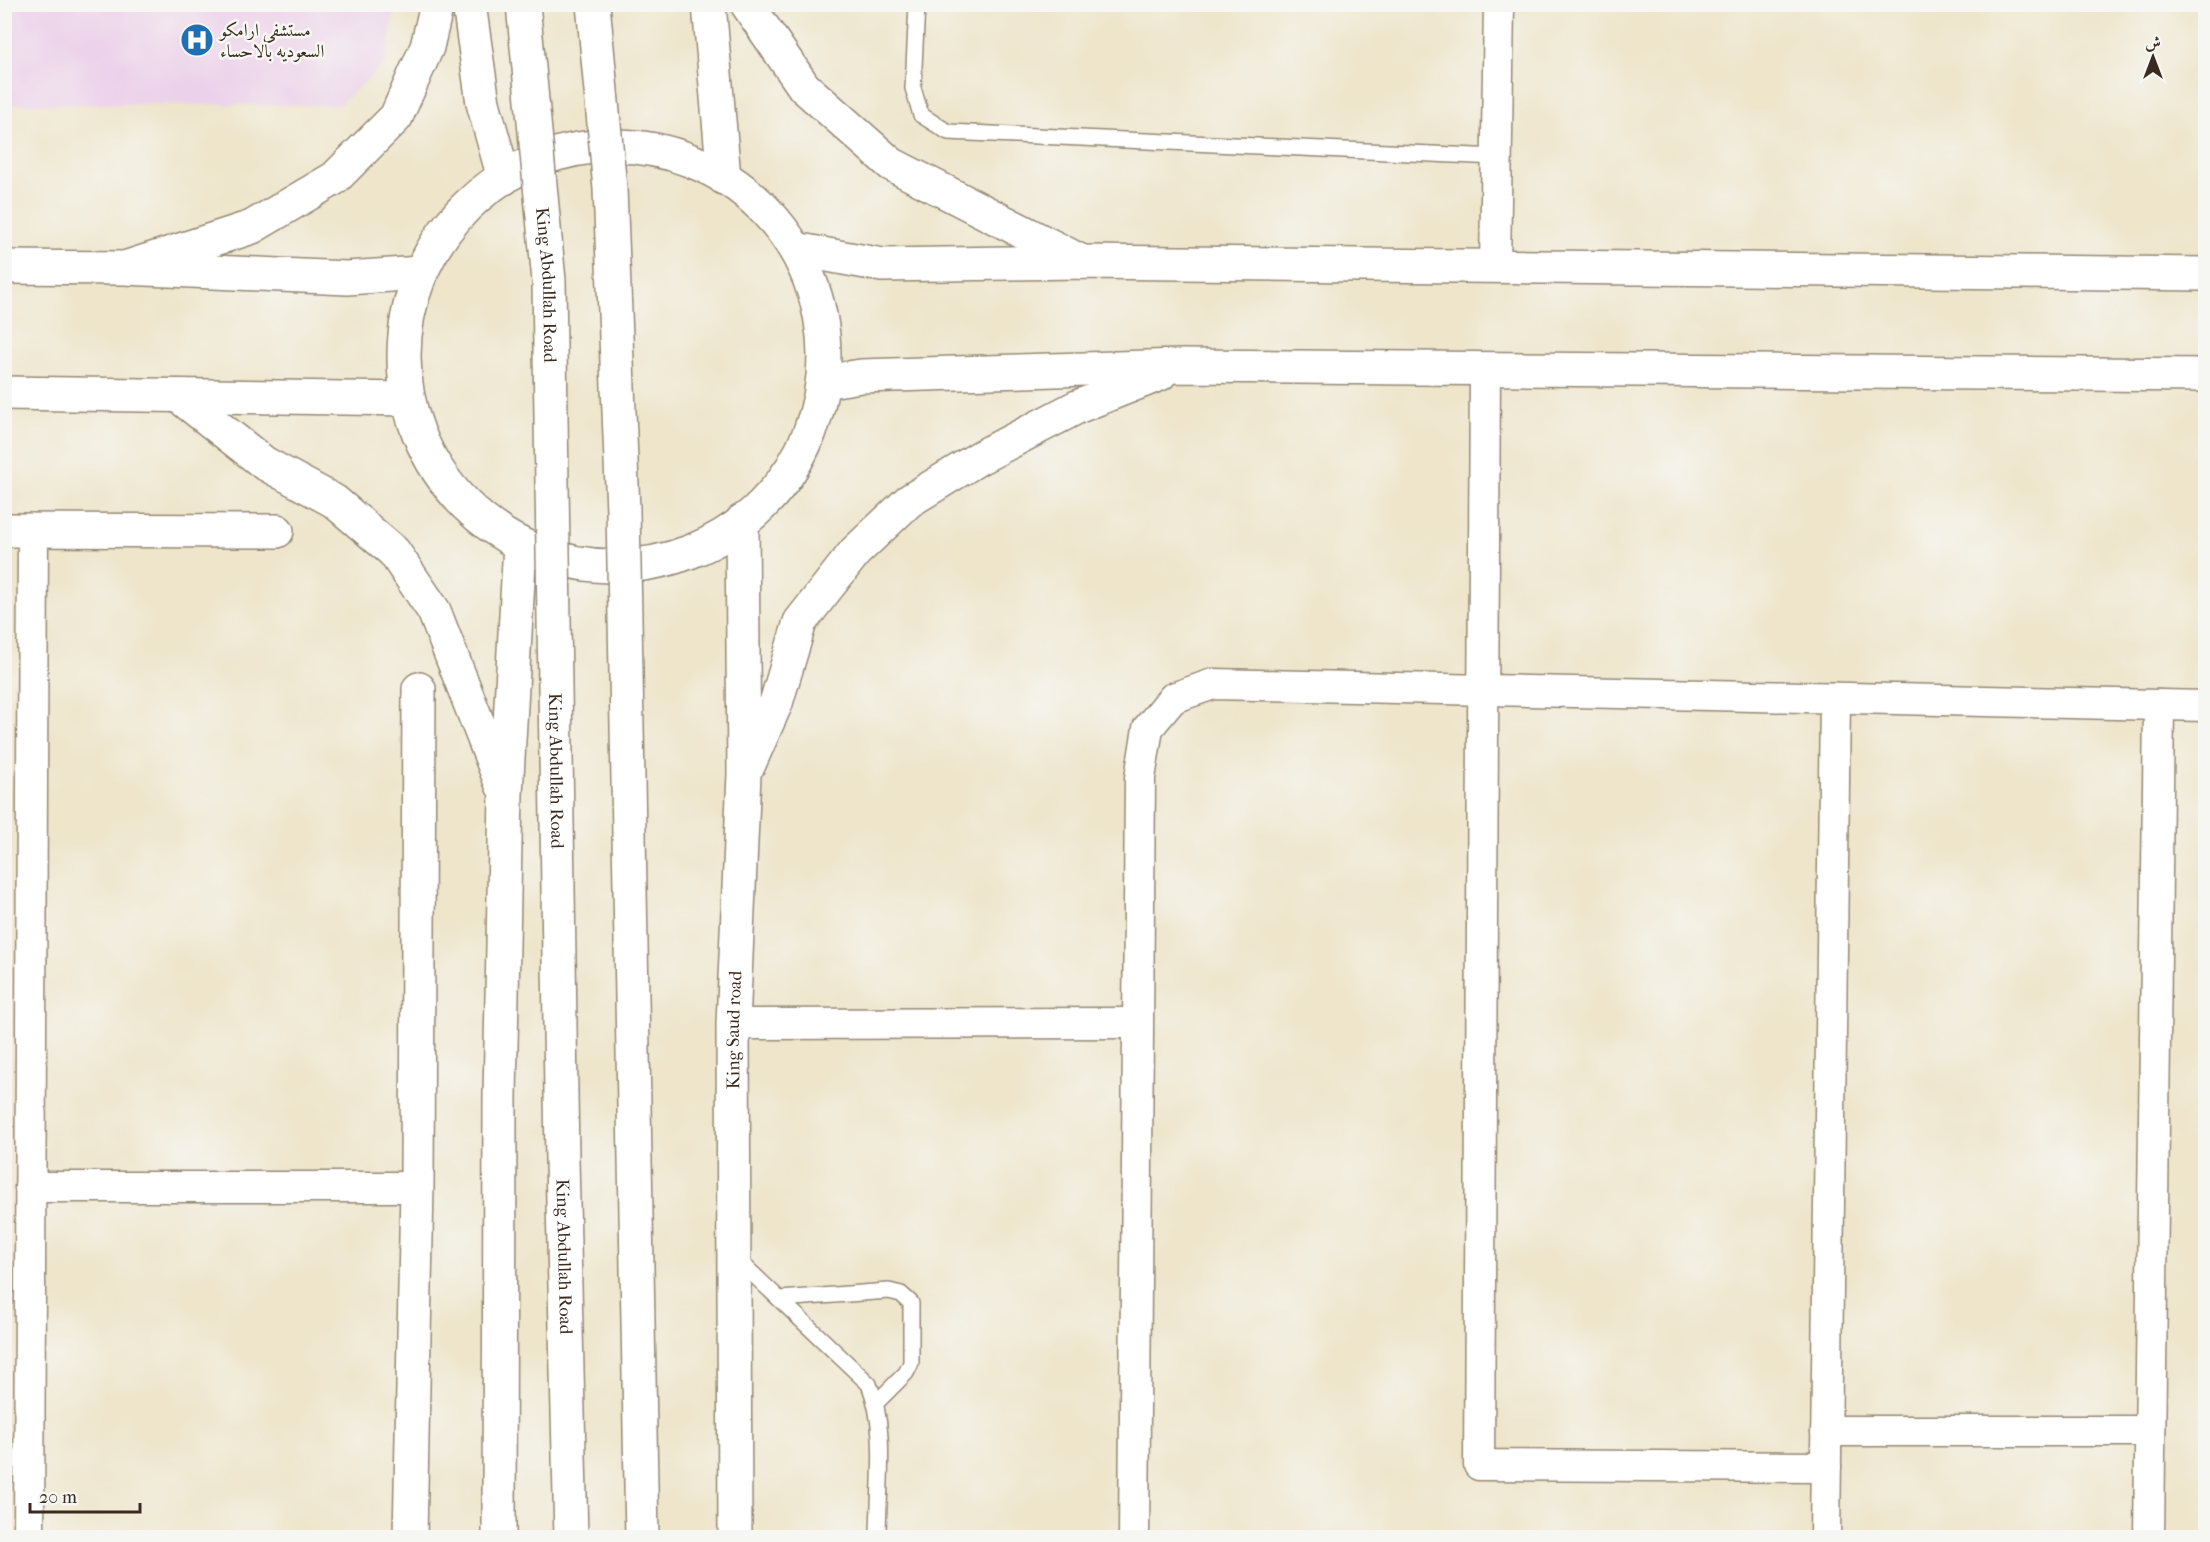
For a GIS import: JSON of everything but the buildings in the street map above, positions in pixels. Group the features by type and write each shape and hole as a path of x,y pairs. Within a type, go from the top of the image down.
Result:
{"main road":[{"path":"124,268 252,227 335,178 396,117 427,47 437,4"},
{"path":"470,4 483,103 504,178"},
{"name":"King Abdullah Road","path":"523,4 549,281 562,1160 571,1538"},
{"path":"593,4 610,189 623,510 642,1538"},
{"path":"709,4 724,178"},
{"path":"747,4 804,87 891,164 1082,262"},
{"path":"627,147 661,152 693,162 724,178 776,221 795,249 810,280 820,312 824,346 823,382 815,418 802,451 782,482 758,509 729,531 697,549 662,560 626,565 590,564 554,557 520,544 489,525 461,501 439,472 421,441 408,399 404,371 404,334 410,303 420,273 455,218 504,178 532,163 563,153 595,148 627,147"},
{"path":"795,249 882,265 1082,262 2205,274"},
{"path":"4,267 124,268 347,278 420,273"},
{"path":"823,382 861,376 1181,366 2205,375"},
{"path":"744,774 776,703 800,622 855,552 909,501 979,458 1077,407 1181,366"},
{"path":"4,393 408,399"},
{"path":"180,397 264,463 334,501 394,552 434,611 506,794"},
{"name":"King Saud road","path":"735,1538 732,1255 733,1024 744,774 742,521"},
{"path":"19,530 277,531"},
{"path":"499,1538 500,1109 506,794 520,544"},
{"path":"410,1538 417,1187 419,689"}],"street":[{"path":"1496,267 1499,4"},
{"path":"1485,368 1479,1466 1826,1467"},
{"path":"19,530 18,951 30,1187 17,1454 29,1538"},
{"path":"1134,1538 1140,778 1148,728 1173,698 1213,684 2205,706"},
{"path":"1825,1538 1835,698"},
{"path":"2149,1538 2159,705"},
{"path":"733,1024 1137,1023"},
{"path":"30,1187 417,1187"},
{"path":"1826,1431 2150,1431"}],"lane":[{"path":"917,4 913,88 921,115 948,132 1497,158"},
{"path":"732,1255 869,1384 876,1403 879,1433 878,1538"},
{"path":"780,1299 889,1291 901,1294 911,1303 911,1362 906,1373 876,1403"}],"shaded area":[{"name":"مستشفى ارامكو السعوديه بالاحساء","path":"5,4 393,4 394,15 385,64 339,105 5,104"}],"place":[{"name":"مستشفى ارامكو السعوديه بالاحساء","path":"197,40"}]}
